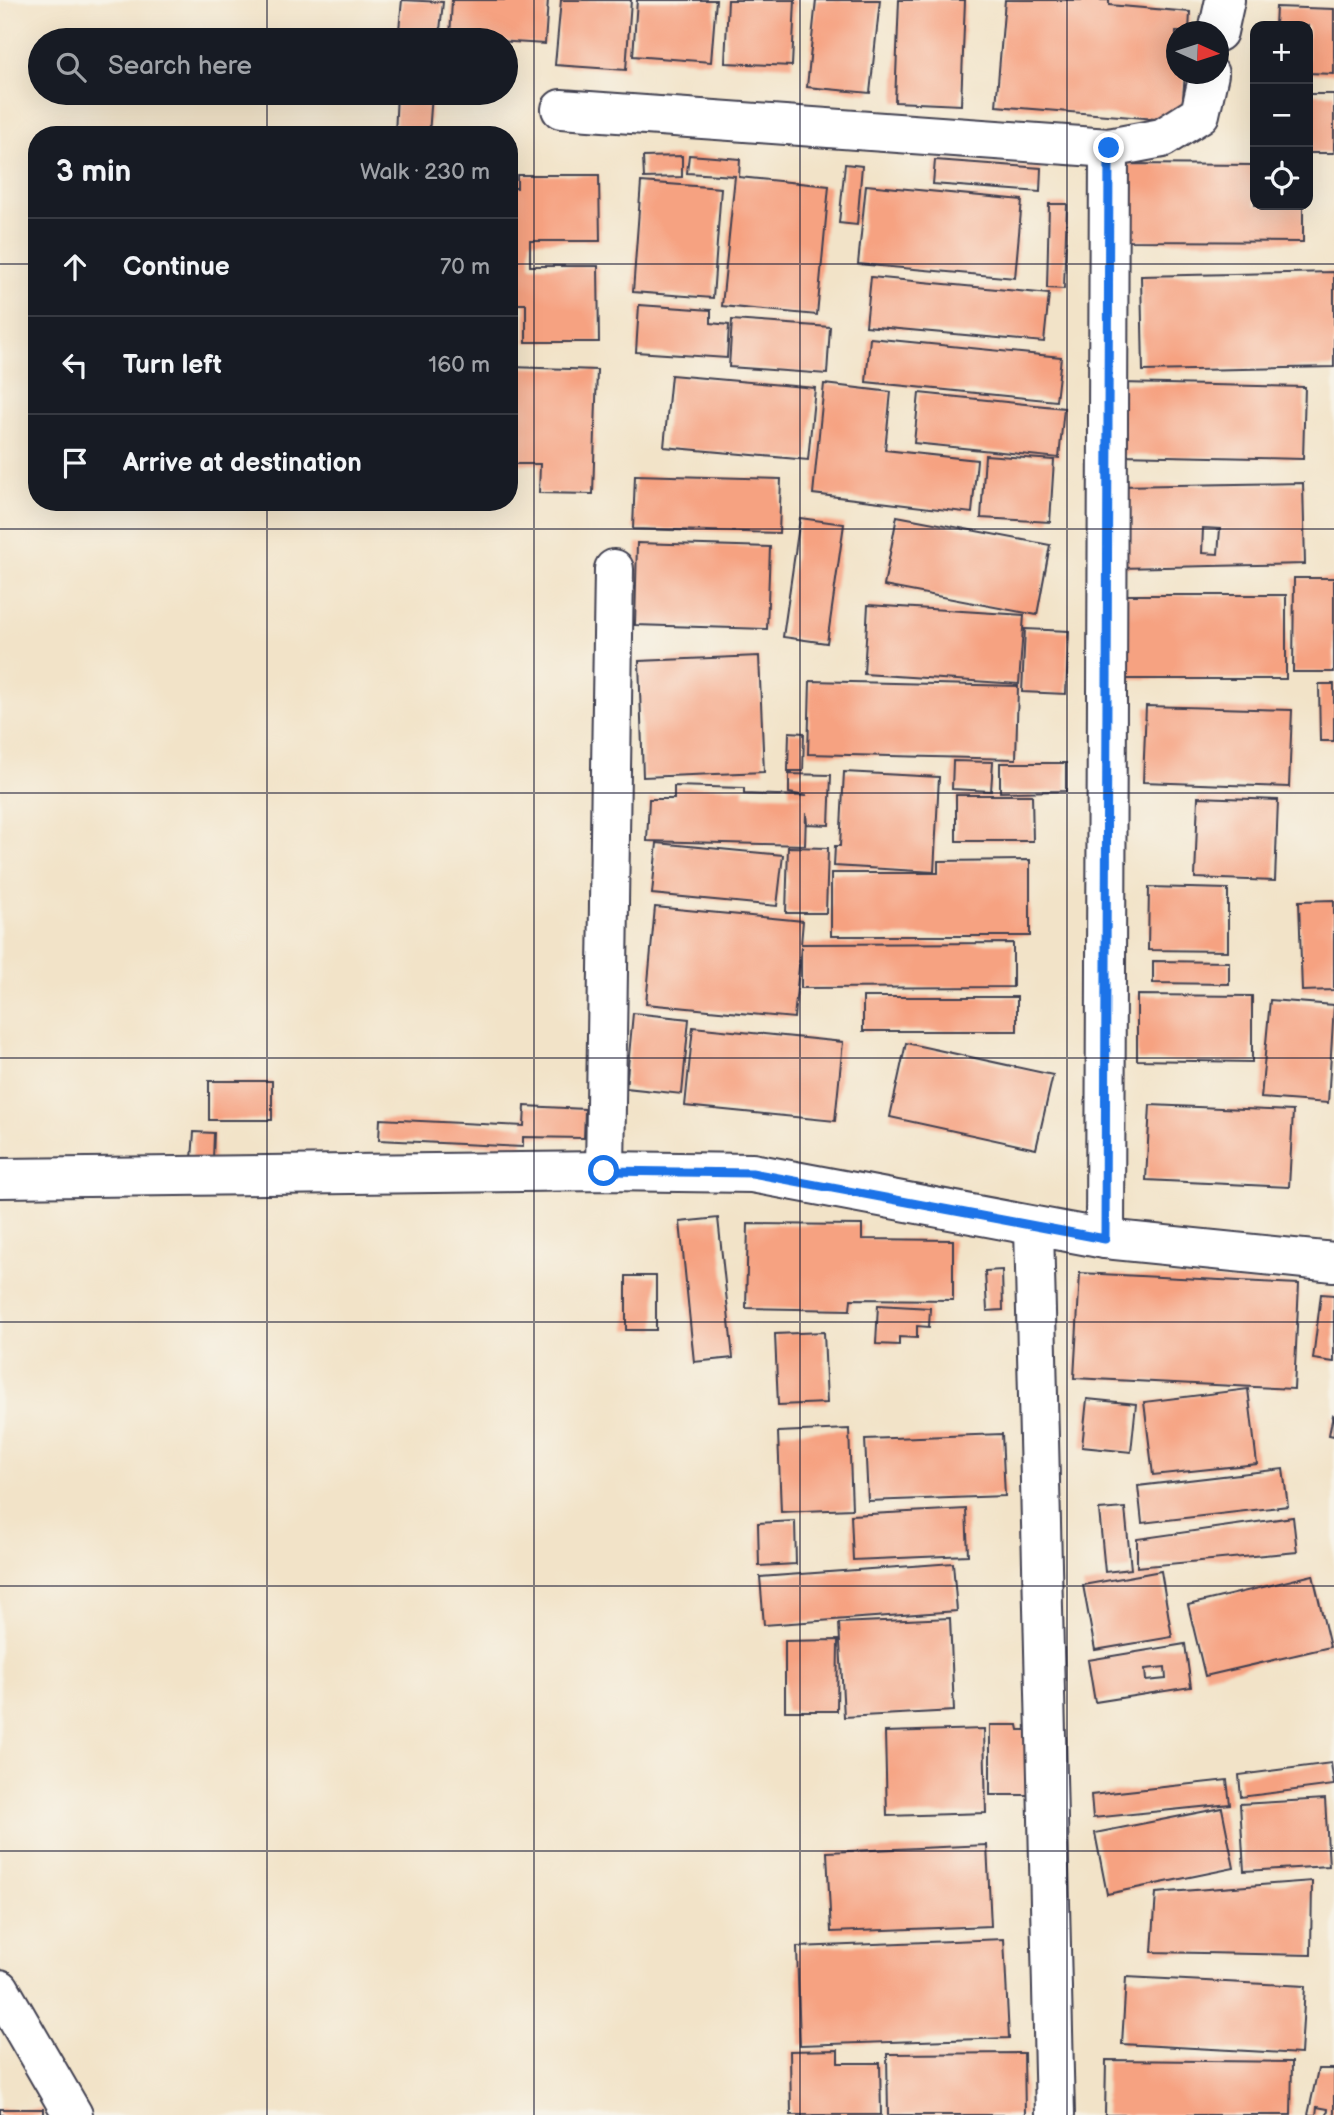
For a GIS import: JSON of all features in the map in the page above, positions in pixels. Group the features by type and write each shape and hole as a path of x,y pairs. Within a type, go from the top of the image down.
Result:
{"street":[{"path":"1221,21 1225,0"},
{"path":"561,109 1109,148 1162,138 1200,114 1207,84"},
{"path":"1105,1239 1109,148"},
{"path":"604,1171 614,569"},
{"path":"0,1178 604,1171 752,1173 1105,1239 1334,1262"},
{"path":"1034,1227 1055,2115"},
{"path":"0,1989 73,2115"}],"building":[{"path":"402,0 443,2 440,28 399,28"},
{"path":"452,0 548,0 545,44 518,42 518,28 451,28"},
{"path":"561,0 631,0 626,70 555,65"},
{"path":"637,0 716,0 711,62 633,56"},
{"path":"728,0 795,0 792,66 725,63"},
{"path":"816,0 880,0 870,93 807,87"},
{"path":"899,0 965,0 961,105 895,102"},
{"path":"1005,0 1109,0 1109,5 1190,12 1190,21 1166,21 1166,84 1184,84 1181,121 996,106"},
{"path":"1276,7 1334,9 1334,74 1313,73 1313,21 1275,21"},
{"path":"1313,94 1334,94 1334,153 1313,153"},
{"path":"396,105 431,105 430,126 395,126"},
{"path":"689,155 740,159 739,177 829,186 817,315 722,306 735,176 687,173"},
{"path":"682,156 682,177 644,178 643,157"},
{"path":"935,160 1041,168 1040,192 933,184"},
{"path":"845,164 862,166 857,225 839,223"},
{"path":"1127,164 1250,165 1250,210 1303,210 1303,242 1127,241"},
{"path":"518,175 599,175 600,241 530,241 530,266 598,266 599,342 526,342 526,304 518,304"},
{"path":"641,182 721,188 713,298 633,292"},
{"path":"866,185 1022,200 1015,278 858,264"},
{"path":"1049,204 1067,204 1064,289 1047,288"},
{"path":"1334,272 1334,367 1143,371 1141,276"},
{"path":"871,277 1049,294 1044,342 866,326"},
{"path":"639,305 711,310 711,323 729,325 727,358 636,352"},
{"path":"732,320 830,327 827,374 729,367"},
{"path":"870,338 1061,357 1056,401 866,382"},
{"path":"518,367 597,370 593,494 539,493 540,464 518,464"},
{"path":"671,375 815,388 808,460 664,447"},
{"path":"1121,383 1305,387 1303,459 1120,455"},
{"path":"824,384 891,392 885,450 977,460 972,513 813,494"},
{"path":"919,393 1064,408 1059,458 914,443"},
{"path":"985,455 1054,460 1050,522 981,518"},
{"path":"635,475 781,479 779,533 633,529"},
{"path":"1303,483 1305,564 1119,568 1118,486","holes":["1203,528 1220,529 1218,554 1202,553"]},
{"path":"897,516 1050,545 1037,615 884,586"},
{"path":"800,518 844,524 827,643 783,637"},
{"path":"637,543 770,547 767,629 635,625"},
{"path":"1294,578 1334,578 1334,672 1293,672"},
{"path":"1119,595 1286,595 1286,679 1119,679"},
{"path":"868,605 1024,615 1019,684 864,674"},
{"path":"1025,629 1069,631 1066,694 1022,692"},
{"path":"759,656 764,772 643,777 639,661"},
{"path":"810,681 1018,686 1016,759 808,754"},
{"path":"1319,684 1334,684 1334,741 1320,741"},
{"path":"1146,706 1292,710 1289,787 1143,782"},
{"path":"789,732 804,733 803,771 788,771"},
{"path":"953,761 993,762 991,791 952,789"},
{"path":"1000,763 1066,763 1066,791 1000,792"},
{"path":"844,772 939,777 934,872 834,866 835,846 840,846"},
{"path":"789,774 831,775 829,825 807,824 806,813 805,845 647,841 649,799 674,799 674,786 744,788 744,794 807,796 789,793"},
{"path":"956,795 1032,795 1033,841 956,841"},
{"path":"1198,797 1278,800 1275,881 1195,878"},
{"path":"657,843 783,855 777,906 652,894"},
{"path":"788,847 828,848 826,913 786,913"},
{"path":"1030,860 1030,936 831,936 831,873 938,873 938,861"},
{"path":"1149,887 1228,889 1228,951 1148,950"},
{"path":"1334,900 1334,990 1302,991 1299,901"},
{"path":"655,907 803,921 801,944 1013,943 1013,987 801,988 801,946 794,1018 646,1004"},
{"path":"1153,961 1229,962 1229,984 1153,983"},
{"path":"1137,995 1252,996 1252,1062 1137,1060"},
{"path":"863,997 1017,997 1017,1031 863,1031"},
{"path":"1270,1000 1334,1005 1328,1103 1261,1098"},
{"path":"633,1013 689,1019 682,1094 626,1088"},
{"path":"693,1027 843,1042 835,1121 685,1106"},
{"path":"906,1043 1053,1075 1036,1149 890,1117"},
{"path":"209,1081 272,1081 272,1120 209,1120"},
{"path":"1150,1105 1293,1111 1289,1187 1146,1180"},
{"path":"525,1106 585,1109 584,1138 523,1137 523,1147 379,1140 380,1119 524,1126"},
{"path":"194,1132 214,1133 213,1160 192,1159"},
{"path":"718,1218 733,1358 694,1362 680,1222"},
{"path":"748,1224 862,1225 862,1239 953,1240 953,1300 851,1299 850,1310 746,1308"},
{"path":"1002,1270 1003,1310 987,1311 985,1271"},
{"path":"1080,1273 1299,1284 1294,1389 1074,1378"},
{"path":"626,1276 656,1276 656,1330 626,1330"},
{"path":"1321,1294 1334,1295 1334,1362 1313,1359"},
{"path":"878,1305 930,1308 929,1327 917,1326 917,1338 899,1337 899,1345 876,1344"},
{"path":"824,1332 827,1403 778,1405 775,1334"},
{"path":"1248,1389 1257,1464 1153,1475 1144,1402"},
{"path":"1087,1399 1136,1404 1131,1452 1082,1447"},
{"path":"1334,1416 1334,1436 1329,1435"},
{"path":"849,1429 852,1509 781,1512 778,1432"},
{"path":"1002,1434 1005,1496 868,1501 865,1439"},
{"path":"1283,1469 1288,1506 1142,1523 1138,1486"},
{"path":"1125,1508 1131,1569 1105,1572 1099,1510"},
{"path":"966,1509 968,1555 853,1560 851,1515"},
{"path":"1293,1517 1297,1552 1137,1567 1137,1539"},
{"path":"795,1521 796,1564 759,1566 758,1523"},
{"path":"953,1563 957,1611 764,1625 760,1577"},
{"path":"1161,1571 1172,1637 1095,1650 1083,1585"},
{"path":"1313,1575 1330,1647 1205,1676 1188,1605"},
{"path":"950,1618 954,1711 844,1717 839,1623"},
{"path":"838,1640 837,1711 785,1711 785,1641"},
{"path":"1185,1644 1191,1687 1095,1702 1088,1660","holes":["1165,1667 1166,1679 1146,1681 1145,1669"]},
{"path":"990,1725 1018,1725 1019,1730 1039,1730 1040,1795 990,1795"},
{"path":"984,1729 986,1813 887,1816 885,1732"},
{"path":"1331,1763 1334,1785 1241,1797 1239,1775"},
{"path":"1227,1780 1230,1804 1093,1818 1091,1795"},
{"path":"1325,1799 1329,1866 1244,1871 1240,1804"},
{"path":"1222,1808 1234,1868 1107,1894 1095,1833"},
{"path":"987,1845 991,1926 831,1932 827,1852"},
{"path":"1312,1881 1311,1955 1152,1952 1156,1893"},
{"path":"1004,1939 1009,2038 800,2045 797,1947"},
{"path":"1126,1977 1305,1986 1301,2054 1122,2044"},
{"path":"838,2050 838,2063 880,2063 881,2115 791,2115 790,2051"},
{"path":"1024,2053 1025,2115 888,2115 887,2054"},
{"path":"1106,2060 1292,2062 1291,2115 1105,2115"},
{"path":"1318,2069 1334,2069 1334,2115 1327,2115 1328,2109 1317,2107 1316,2115 1308,2115"},
{"path":"0,2109 43,2109 43,2115 0,2115"}],"route":[{"path":"604,1171 752,1173 1105,1239 1109,148"}]}
